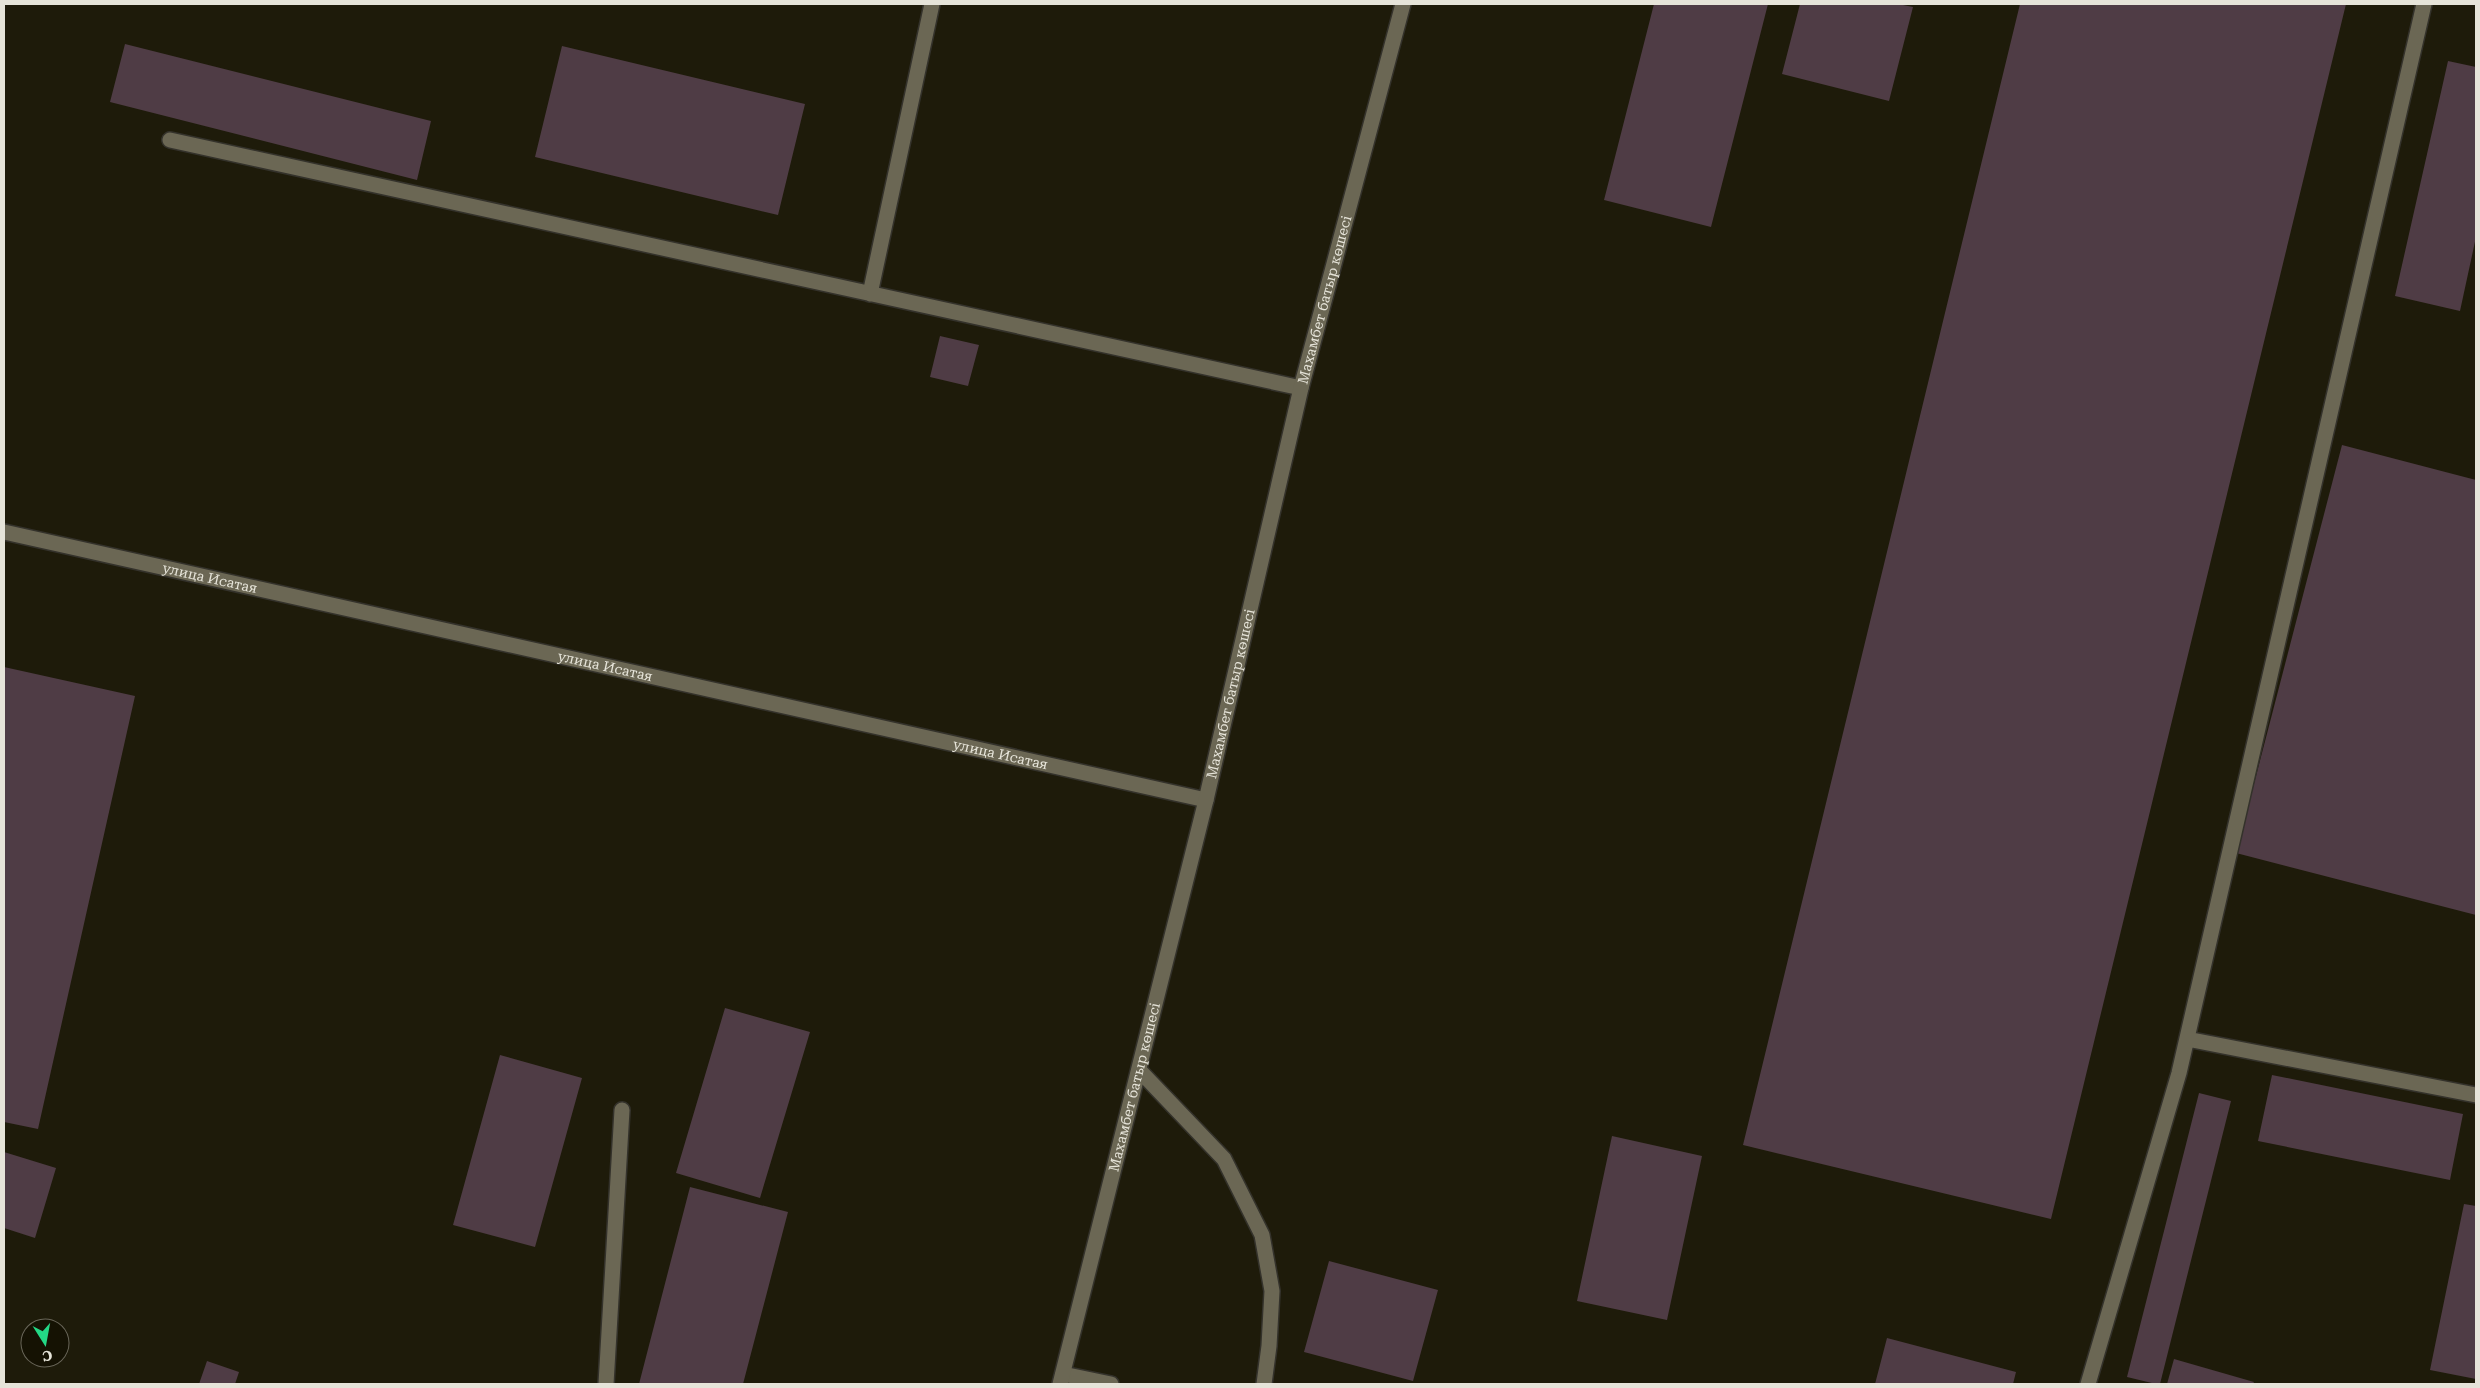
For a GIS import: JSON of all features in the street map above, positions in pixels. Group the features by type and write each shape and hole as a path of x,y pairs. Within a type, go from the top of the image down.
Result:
{"street":[{"path":"870,294 932,4"},
{"name":"Махамбет батыр көшесі","path":"1061,1379 1206,800 1302,388 1403,4"},
{"path":"2088,1384 2187,1039 2424,4"},
{"path":"170,140 1302,388"},
{"name":"улица Исатая","path":"4,532 1206,800"},
{"path":"2187,1039 2476,1095"},
{"path":"1139,1070 1224,1159 1262,1235 1272,1291 1270,1346 1264,1384"},
{"path":"606,1384 622,1110"},
{"path":"1061,1379 1111,1384"}],"building":[{"path":"1654,4 1768,4 1711,227 1604,200"},
{"path":"1800,4 1898,4 1913,7 1889,101 1782,74"},
{"path":"2020,4 2346,4 2051,1219 1743,1145"},
{"path":"125,44 431,121 417,180 110,102"},
{"path":"562,46 805,104 778,215 535,157"},
{"path":"2448,61 2476,67 2476,237 2460,311 2395,296"},
{"path":"940,336 979,345 968,386 930,377"},
{"path":"2342,445 2476,480 2476,915 2236,853"},
{"path":"4,667 135,696 38,1129 4,1122"},
{"path":"725,1008 810,1032 760,1198 676,1173"},
{"path":"500,1055 582,1078 535,1247 453,1225"},
{"path":"2272,1075 2463,1114 2450,1180 2258,1141"},
{"path":"2199,1093 2231,1101 2160,1384 2156,1384 2127,1377"},
{"path":"1612,1136 1702,1156 1667,1320 1577,1301"},
{"path":"4,1152 56,1168 35,1238 4,1228"},
{"path":"690,1187 788,1212 743,1384 639,1384"},
{"path":"2464,1204 2476,1206 2476,1379 2430,1370"},
{"path":"1329,1261 1438,1290 1413,1381 1304,1352"},
{"path":"1887,1338 2016,1372 2013,1384 1875,1384"},
{"path":"2174,1359 2254,1382 2253,1384 2167,1384"},
{"path":"207,1361 239,1372 235,1384 199,1384"}]}
